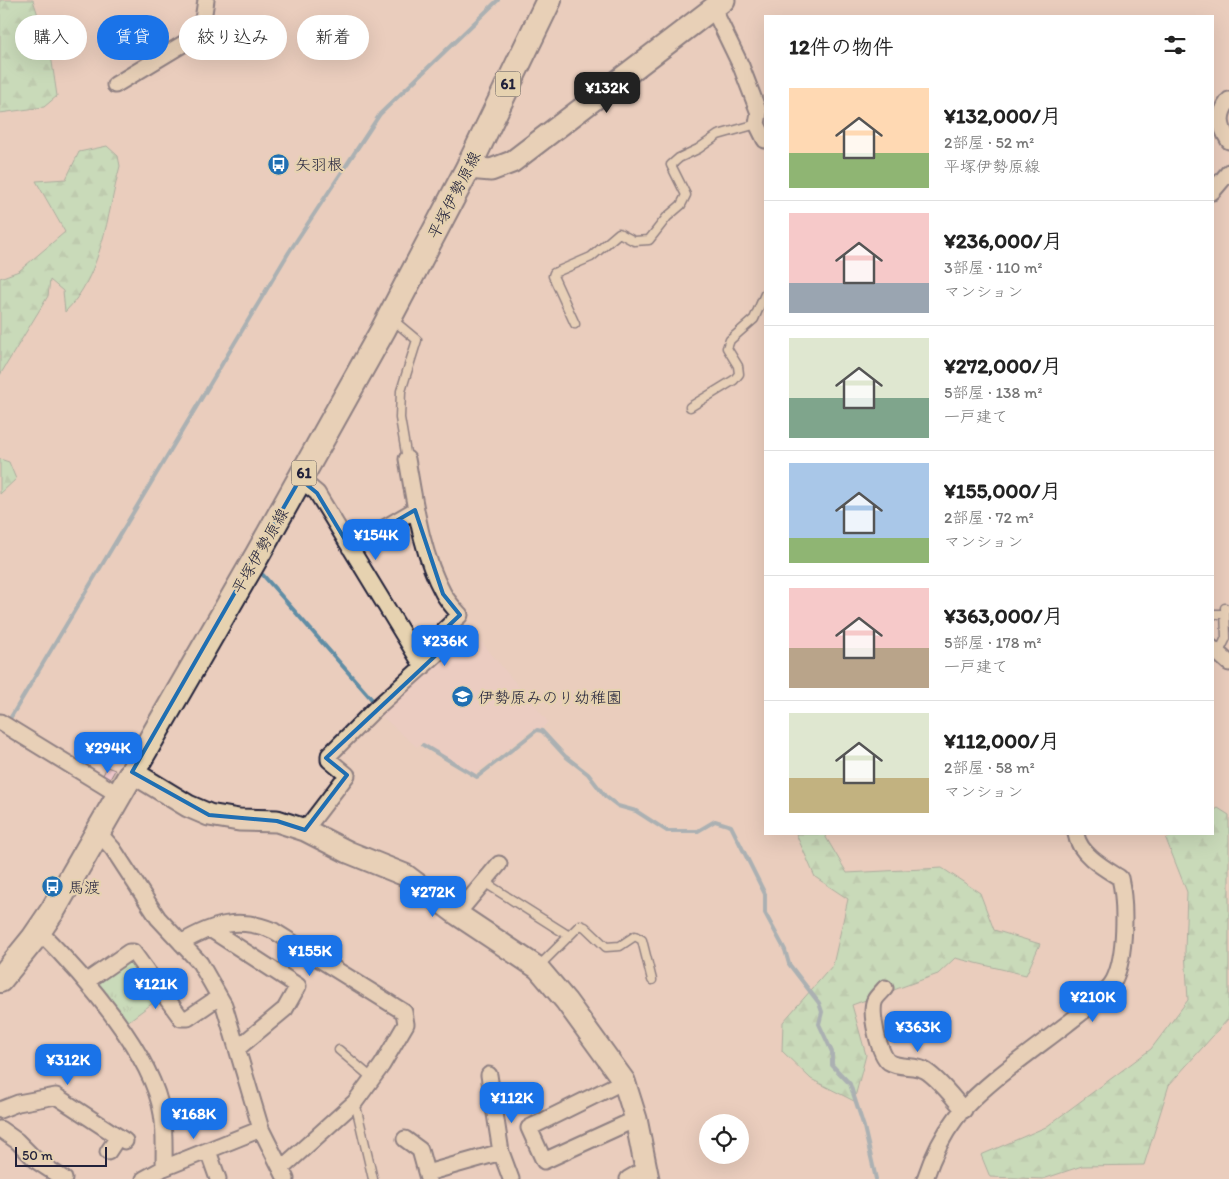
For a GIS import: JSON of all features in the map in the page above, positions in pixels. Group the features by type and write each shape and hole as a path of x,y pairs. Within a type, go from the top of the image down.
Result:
{"main road":[{"name":"平塚伊勢原線","path":"0,980 39,931 98,832 300,479 390,317 468,168 549,0"}],"street":[{"path":"115,85 193,38 202,26 206,0"},
{"path":"468,168 491,170 512,162 718,4 759,113 757,124 764,138"},
{"path":"1229,100 1222,109 1220,122 1229,141"},
{"path":"1214,190 1227,177"},
{"path":"305,830 346,775 329,760 329,755 375,709 450,642 444,630 460,615 443,594 430,559 416,510 407,459"},
{"path":"300,479 317,493 423,667"},
{"path":"350,548 416,510"},
{"path":"0,722 119,795"},
{"path":"132,772 188,806 209,815 239,820 277,821 305,830 348,852 405,875 457,914 538,968 566,1001 624,1081 636,1119 647,1174 628,1179"},
{"path":"98,832 113,849 158,918 181,943 200,963 224,1005 261,1129 284,1174 355,1102 406,1024 404,1012 274,931 258,924 235,922 201,931 181,943"},
{"path":"926,1179 931,1161 956,1117 985,1089 1087,1008 1114,980 1121,958 1124,893 1120,878 1094,861 1077,839 1076,835"},
{"path":"457,914 499,864"},
{"path":"210,929 298,986 285,1009 238,1048"},
{"path":"39,931 87,981 150,1074 162,1113 164,1168"},
{"path":"87,981 128,952 133,952 181,1018 188,1018 219,997"},
{"path":"885,988 875,1000 873,1010 880,1051 887,1061 896,1065 922,1068 934,1076 964,1110"},
{"path":"489,1075 501,1152 511,1179"},
{"path":"624,1081 529,1128 544,1161 636,1119"},
{"path":"0,1110 18,1103 56,1096 121,1139 108,1152"},
{"path":"0,1129 17,1141 38,1162 64,1179"},
{"path":"144,1179 164,1168 261,1129"},
{"path":"405,1139 420,1150 427,1176 501,1152"},
{"path":"208,1151 218,1179"}],"lane":[{"path":"575,324 553,276 554,273 591,257 619,233 634,241 649,240 667,217 681,205 686,195 671,165 679,158 718,136 757,124"},
{"path":"690,407 734,380 739,374 738,366 727,348 730,340 754,319 764,296"},
{"path":"390,317 417,340 401,391 400,418 407,459"},
{"path":"1214,614 1225,611 1226,638 1220,654"},
{"path":"484,882 569,936"},
{"path":"538,968 580,926 585,927 606,947 620,946 635,936 642,940 652,980"},
{"path":"339,1050 372,1078"},
{"path":"355,1102 373,1179"}],"highlighted area":[{"path":"300,479 317,493 350,548 415,510 443,594 460,615 444,630 450,642 326,758 347,775 305,830 277,821 209,815 132,772"}],"shaded area":[{"name":"伊勢原みのり幼稚園","path":"473,632 548,722 541,729 533,729 473,775 421,743 417,747 378,713 420,678 422,680 432,671 430,669"}],"green space":[{"path":"0,0 33,0 38,15 15,15 15,60 52,60 57,96 44,107 0,113"},
{"path":"107,146 118,156 120,166 107,224 95,263 87,281 65,312 63,291 50,280 48,296 0,375 0,278 19,271 65,232 36,181 66,179 79,152"},
{"path":"0,459 9,462 16,479 0,494"},
{"path":"1218,808 1229,815 1229,1018 1169,1085 1144,1165 1082,1166 1043,1179 990,1177 981,1155 1046,1127 1151,1049 1188,1000 1185,951 1187,892 1166,839 1173,835 1214,835 1214,810"},
{"path":"796,835 825,835 847,873 942,868 980,893 994,930 1040,944 1026,975 955,958 938,974 852,1005 866,1055 854,1101 811,1079 782,1051 783,1022 833,965 848,899 815,877"},
{"path":"127,957 161,997 123,1025 95,987 96,980"}],"building":[{"path":"107,767 115,770 109,781 102,777"}],"waterway":[{"path":"8,722 289,252 380,114 498,0"},
{"path":"263,575 375,703"},
{"path":"423,745 477,777 537,730 542,731 565,756 588,774 605,796 618,806 636,811 667,831 698,831 715,821 731,826 765,894 765,913 785,950 789,964 819,1003 822,1012 819,1024 832,1052 832,1065 850,1084 864,1127 876,1179"}],"place":[{"name":"矢羽根","path":"279,164"},
{"name":"伊勢原みのり幼稚園","path":"462,697"},
{"name":"馬渡","path":"52,887"}]}
